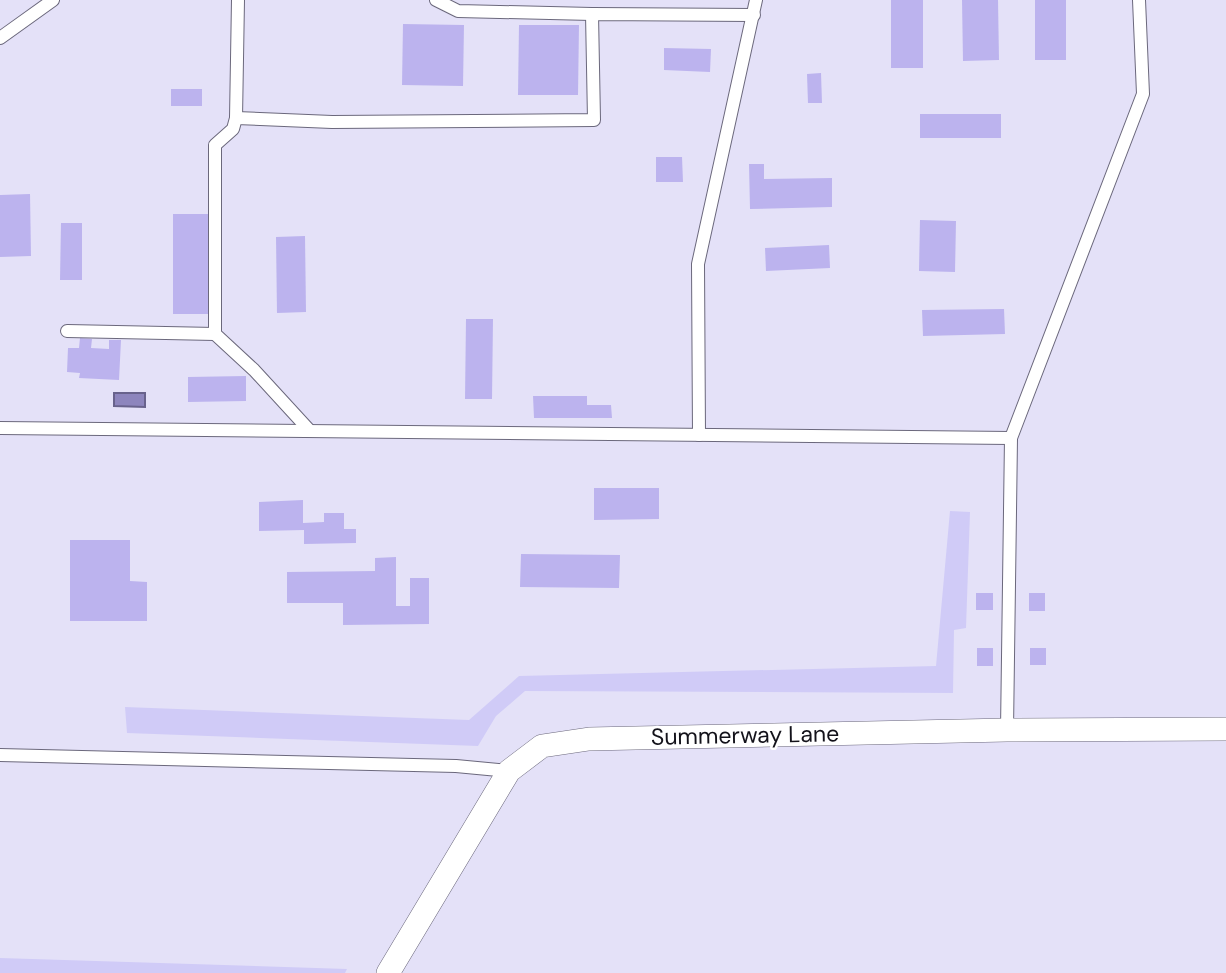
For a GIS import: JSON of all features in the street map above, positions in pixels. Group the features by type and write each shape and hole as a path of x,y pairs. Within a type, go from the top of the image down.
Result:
{"street":[{"name":"Summerway Lane","path":"388,973 509,771 542,746 589,739 1007,730 1226,729"}],"lane":[{"path":"0,38 53,0"},
{"path":"215,334 215,145 233,129 236,118 238,0"},
{"path":"436,0 458,11 754,15"},
{"path":"699,435 698,264 756,0"},
{"path":"1007,730 1011,438 1143,94 1139,0"},
{"path":"236,118 332,122 594,120 592,14"},
{"path":"67,331 215,334 254,370 310,431"},
{"path":"0,428 1011,438"},
{"path":"0,755 456,766 509,771"}],"shaded area":[{"path":"114,393 145,393 145,407 114,406"},
{"path":"950,511 970,512 966,628 954,630 953,693 525,691 496,716 478,746 127,733 125,707 469,720 519,676 936,666"},
{"path":"0,958 347,969 345,973 0,973"}],"building":[{"path":"891,0 923,0 923,68 891,68"},
{"path":"962,0 998,0 999,60 963,61"},
{"path":"1035,0 1066,0 1066,60 1035,60"},
{"path":"403,24 464,25 463,86 402,85"},
{"path":"519,25 579,25 578,95 518,95"},
{"path":"664,48 711,49 710,72 664,70"},
{"path":"821,73 822,103 808,103 807,74"},
{"path":"171,89 202,89 202,106 171,106"},
{"path":"920,114 1001,114 1001,138 920,138"},
{"path":"656,157 682,157 683,182 656,182"},
{"path":"749,164 764,164 764,179 832,178 832,207 750,209"},
{"path":"30,194 31,256 0,257 0,195"},
{"path":"173,214 209,214 208,314 173,314"},
{"path":"920,220 956,221 955,272 919,271"},
{"path":"61,223 82,223 82,280 60,280"},
{"path":"305,236 306,312 277,313 276,237"},
{"path":"829,245 830,268 766,271 765,248"},
{"path":"1004,309 1005,334 923,336 922,310"},
{"path":"466,319 493,319 492,399 465,399"},
{"path":"80,338 92,339 91,348 109,349 109,340 121,340 119,380 79,378 80,373 67,372 68,348 79,348"},
{"path":"246,376 246,401 188,402 188,377"},
{"path":"533,396 587,396 587,405 611,405 612,418 534,418"},
{"path":"594,488 659,488 659,519 594,520"},
{"path":"303,500 303,523 324,522 324,513 344,513 344,529 356,529 356,543 304,544 304,530 259,531 259,502"},
{"path":"70,540 130,540 130,581 147,582 147,621 70,621"},
{"path":"521,554 620,555 619,588 520,587"},
{"path":"396,557 396,606 410,606 410,578 429,578 429,624 343,625 343,603 287,603 287,572 375,571 375,558"},
{"path":"976,593 993,593 993,610 976,610"},
{"path":"1029,593 1045,593 1045,611 1029,611"},
{"path":"977,648 993,648 993,666 977,666"},
{"path":"1030,648 1046,648 1046,665 1030,665"}]}
